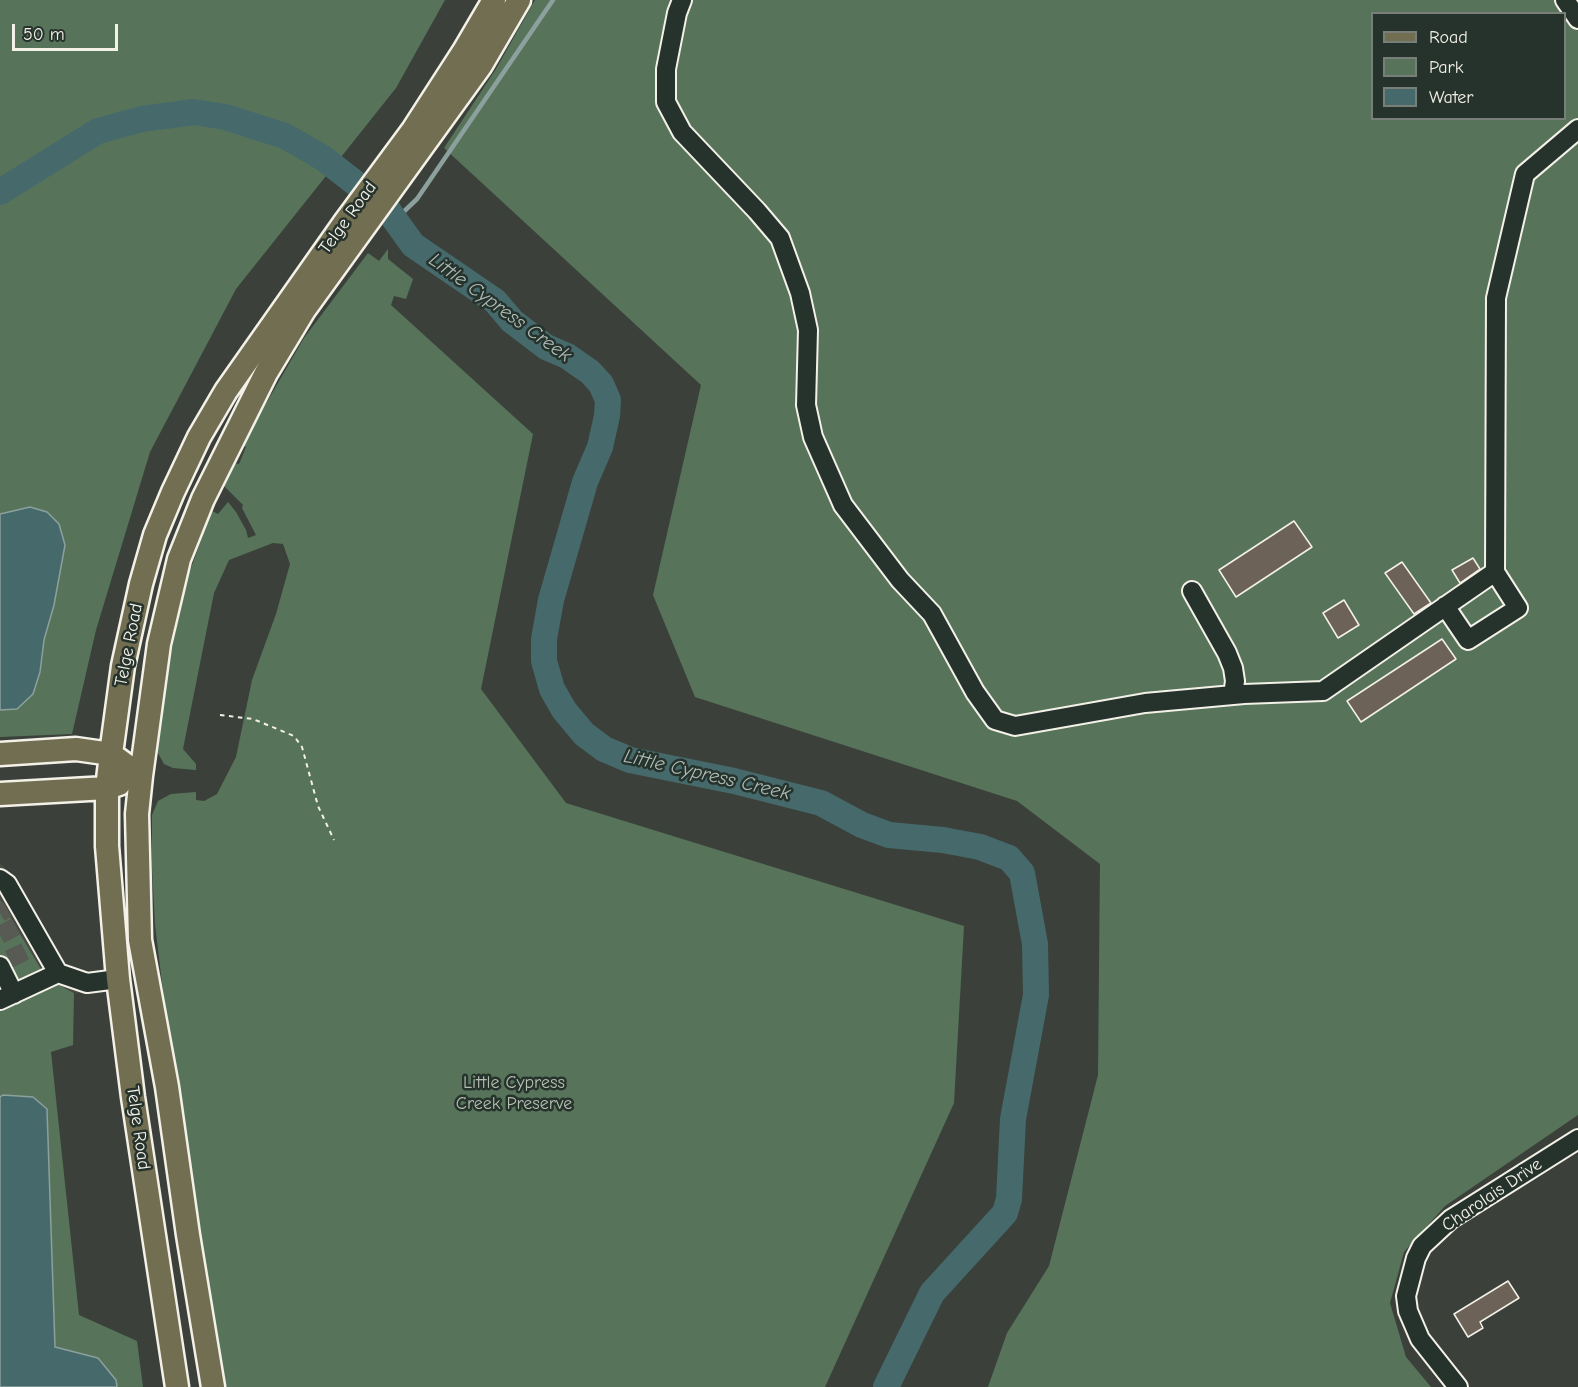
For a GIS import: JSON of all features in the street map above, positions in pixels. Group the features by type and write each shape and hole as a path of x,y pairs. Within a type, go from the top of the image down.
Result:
{"main road":[{"name":"Telge Road","path":"383,186 413,130 494,0"},
{"name":"Telge Road","path":"176,1379 133,1097 118,979 109,866 107,788 123,666 141,584 155,535 173,492 199,437 226,391 383,186 438,128 481,65 519,0"},
{"name":"Telge Road","path":"212,1376 188,1235 167,1088 140,940 137,814 141,776 159,644 179,559 228,445 266,373 353,227"},
{"path":"0,754 76,749 111,754 141,776"},
{"path":"0,794 107,788 141,776"}],"street":[{"path":"682,0 677,13 666,69 666,102 682,132 780,238 800,293 808,330 806,405 813,437 843,505 900,580 932,614 983,704 995,720 1015,726 1145,704 1233,694 1323,691 1495,572"},
{"path":"1565,0 1578,19"},
{"path":"1445,606 1468,640 1518,608 1495,572 1496,298 1525,174 1578,129"},
{"path":"1192,591 1233,668 1235,681 1233,694"},
{"path":"0,879 7,884 13,906 36,947 58,973 87,983 118,979"},
{"path":"3,963 7,997 58,973"},
{"name":"Charolais Drive","path":"1458,1387 1420,1339 1408,1311 1406,1296 1416,1258 1422,1246 1451,1219 1578,1139"}],"path":[{"path":"220,715 253,719 294,736 302,747 318,806 334,840"}],"shaded area":[{"path":"0,863 15,879 57,955 67,966 78,968 78,994 46,979 0,900"}],"green space":[{"path":"0,0 445,0 396,88 236,289 150,452 96,630 72,734 0,737"},
{"path":"535,0 1556,0 1565,12 1371,12 1371,120 1566,120 1566,14 1578,31 1578,1115 1445,1206 1404,1252 1390,1303 1406,1357 1431,1387 988,1387 1007,1333 1049,1266 1098,1075 1100,864 1017,801 695,697 653,595 701,385 444,148 496,69"},
{"name":"Little Cypress Creek Preserve","path":"388,249 388,259 413,279 406,299 394,296 391,305 533,434 481,689 566,803 964,926 954,1103 825,1387 226,1387 220,1352 217,1353 162,983 155,924 152,815 158,801 171,794 196,792 196,800 204,801 217,794 236,757 252,680 276,614 290,564 283,544 273,543 229,560 214,593 183,749 196,764 196,770 173,768 164,764 158,753 157,742 170,657 188,576 212,511 218,514 228,502 246,530 248,538 256,535 242,508 243,505 223,485 232,463 239,464 246,447 242,445 304,338 368,253 379,261"},
{"path":"0,900 46,978 74,993 73,1045 51,1052 79,1315 137,1341 143,1387 0,1387"}],"water":[{"path":"30,507 47,512 59,524 65,545 54,605 44,640 40,672 33,694 17,709 0,710 0,514"},
{"path":"3,1095 33,1097 47,1109 55,1347 98,1358 116,1380 117,1387 0,1387 0,1097"}],"building":[{"path":"1294,521 1312,547 1236,597 1219,570"},
{"path":"1473,558 1480,569 1460,583 1452,570"},
{"path":"1402,562 1431,603 1414,614 1385,573"},
{"path":"1344,600 1359,625 1338,638 1323,613"},
{"path":"1442,639 1456,659 1361,722 1347,701"},
{"path":"1508,1281 1519,1298 1480,1322 1483,1328 1468,1337 1454,1314"}],"waterway":[{"path":"395,220 417,199 553,0"},
{"name":"Little Cypress Creek","path":"0,192 98,131 142,119 194,112 225,117 285,136 323,158 385,206 413,245 495,301 512,321 546,347 567,356 590,372 601,384 608,400 607,416 600,447 585,482 551,600 544,639 544,661 552,689 564,710 584,734 604,749 630,760 734,781 821,803 862,825 889,835 943,840 980,847 1009,858 1022,873 1035,944 1036,995 1013,1119 1009,1199 1005,1213 932,1293 886,1387"}],"tunnel":[{"path":"0,913 7,909"},
{"path":"0,935 17,926"},
{"path":"9,959 30,949"}]}
